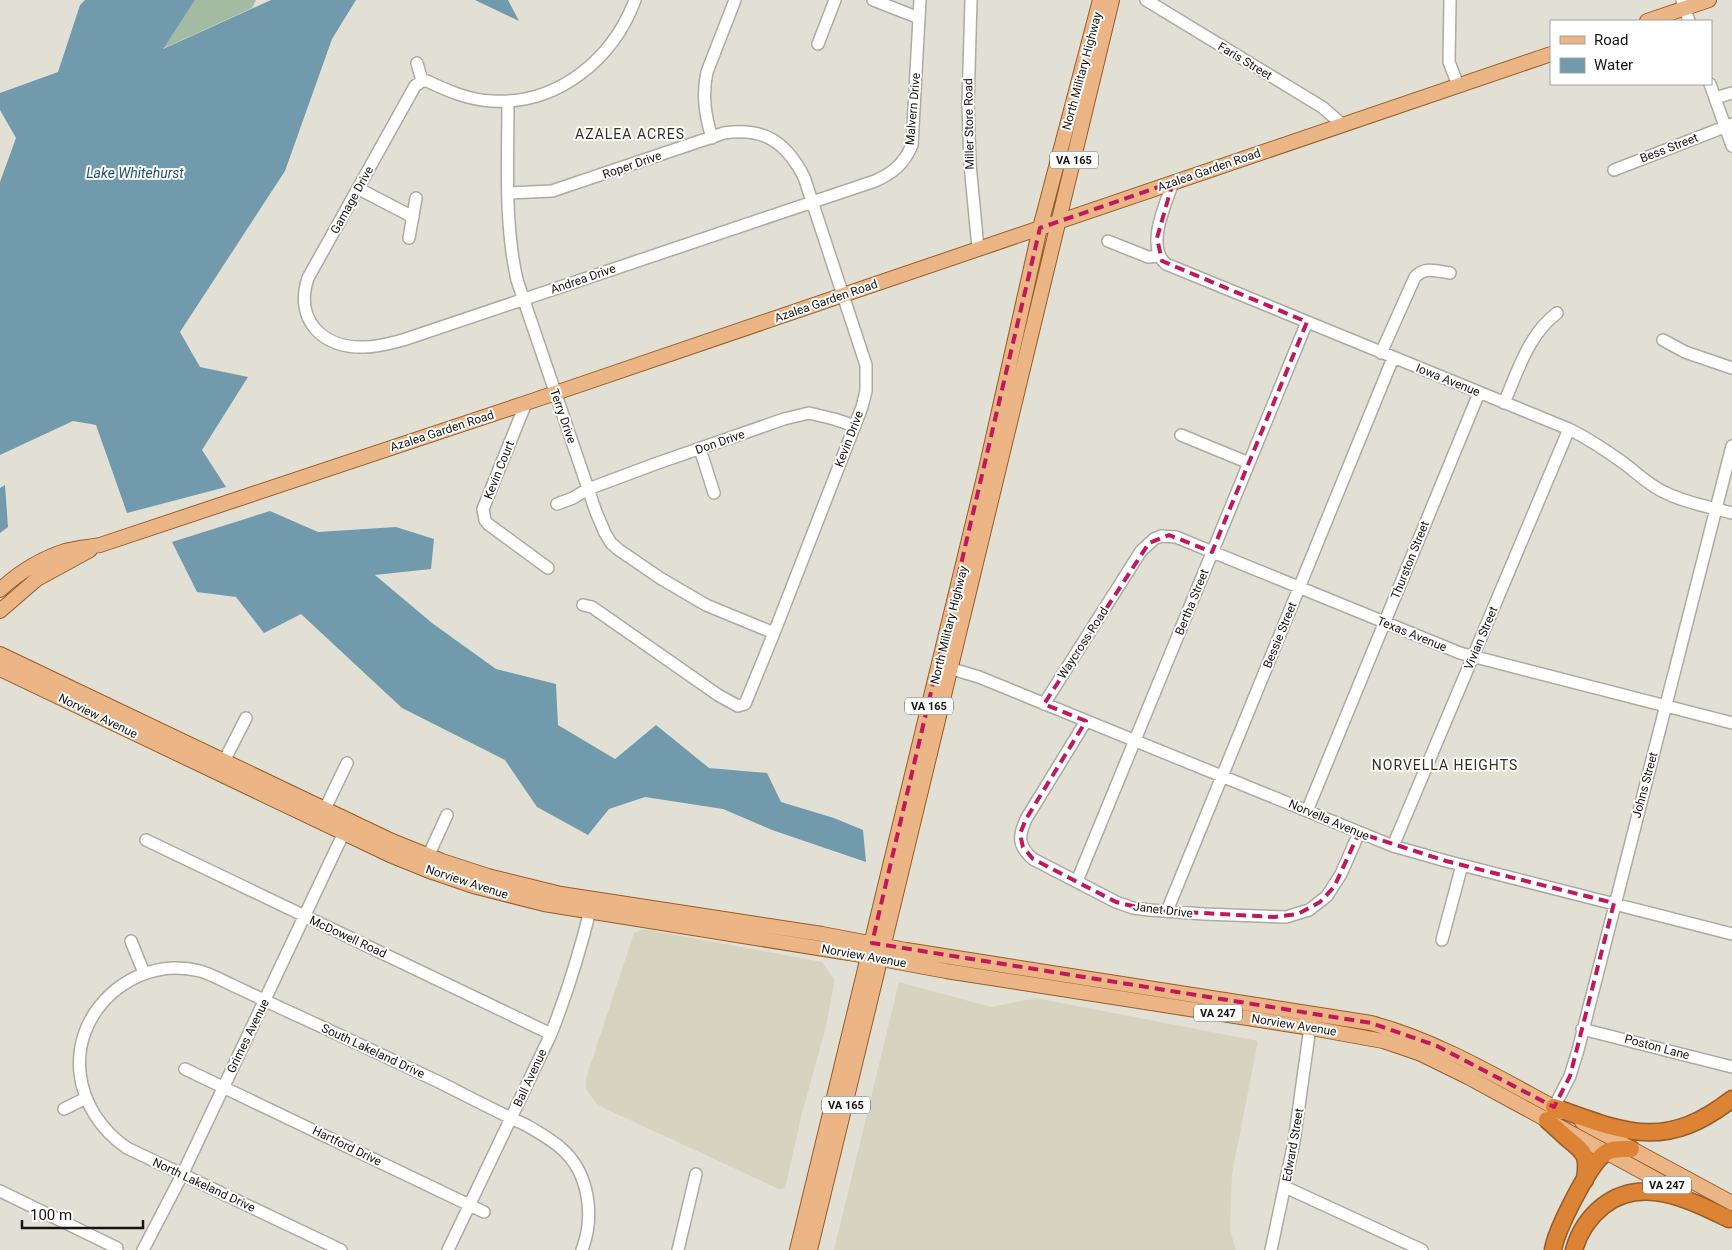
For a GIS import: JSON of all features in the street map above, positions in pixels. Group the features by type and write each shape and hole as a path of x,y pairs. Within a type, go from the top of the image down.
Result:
{"highway":[{"path":"1550,1114 1647,1133 1690,1125 1703,1119 1732,1099"},
{"path":"1550,1114 1582,1151 1587,1166 1585,1181"},
{"path":"1553,1250 1559,1228 1585,1181 1606,1152 1621,1148 1631,1149"},
{"path":"1574,1250 1581,1231 1596,1211 1614,1198 1632,1192 1644,1191 1666,1194 1731,1214"}],"main road":[{"name":"North Military Highway","path":"945,667 986,469 1040,228 1100,0"},
{"name":"North Military Highway","path":"797,1250 878,944 945,667 1059,220 1112,0"},
{"path":"1650,20 1685,10 1709,0"},
{"name":"Azalea Garden Road","path":"0,590 32,566 66,551 100,545 526,403 1550,54"},
{"name":"Azalea Garden Road","path":"0,611 37,579 100,545"},
{"name":"Norview Avenue","path":"0,654 221,768"},
{"name":"Norview Avenue","path":"0,669 221,768 473,886 514,897 591,905 878,944 1371,1023 1413,1036 1437,1046 1550,1114 1606,1152 1731,1214"},
{"name":"Norview Avenue","path":"591,905 874,958 1359,1036 1410,1050 1631,1149 1731,1214"},
{"name":"North Military Highway","path":"810,1250 874,958"}],"street":[{"path":"417,63 422,82 427,81 448,91 475,99 508,101 550,92 580,75 593,65 616,39 628,19 635,0"},
{"path":"712,138 705,113 707,72 735,0"},
{"path":"818,44 835,0"},
{"path":"873,0 919,18"},
{"name":"Malvern Drive","path":"856,187 890,174 904,161 912,146 920,0"},
{"name":"Miller Store Road","path":"971,0 968,115 970,164 978,248"},
{"name":"Faris Street","path":"1146,0 1322,107 1343,125"},
{"path":"1450,0 1449,62 1458,86"},
{"name":"Gamage Drive","path":"312,325 304,304 308,278 415,86 422,82"},
{"path":"1710,85 1728,125 1732,146"},
{"path":"1715,98 1732,93"},
{"name":"Terry Drive","path":"508,101 509,193 513,260 555,392 605,533 619,550 674,587 706,605 774,633"},
{"name":"Bess Street","path":"1614,170 1728,125"},
{"name":"Roper Drive","path":"509,193 552,191 724,133 743,132 766,136 781,145"},
{"name":"Kevin Drive","path":"583,606 592,607 718,695 738,706 745,704 855,426 866,390 867,378 866,364 812,202 798,165 781,145"},
{"path":"1159,256 1157,238 1173,182"},
{"name":"Andrea Drive","path":"312,325 326,339 348,346 366,348 403,340 856,187"},
{"path":"359,189 412,217"},
{"path":"409,238 416,198"},
{"name":"Iowa Avenue","path":"1108,241 1148,257 1159,256 1166,264 1569,429 1588,439 1665,493 1732,512"},
{"path":"1381,353 1419,272 1428,269 1450,273"},
{"path":"1504,403 1533,338 1556,313"},
{"name":"Bertha Street","path":"1077,882 1307,322"},
{"path":"1663,340 1685,352 1732,368"},
{"name":"Bessie Street","path":"1167,912 1392,358"},
{"name":"Thurston Street","path":"1307,811 1479,393"},
{"name":"Kevin Court","path":"526,403 483,509 483,514 488,524 548,568"},
{"name":"Don Drive","path":"557,504 574,498 588,489 784,419 805,414 817,414 855,426"},
{"name":"Vivian Street","path":"1393,846 1569,429"},
{"path":"1181,436 1249,463"},
{"name":"Johns Street","path":"1550,1114 1570,1076 1732,446"},
{"path":"700,449 714,493"},
{"name":"Texas Avenue","path":"1121,582 1141,551 1149,543 1161,536 1176,537 1384,623 1473,657 1732,723"},
{"name":"Waycross Road","path":"1044,704 1121,582"},
{"name":"Norvella Avenue","path":"945,667 979,677 1393,846 1732,934"},
{"path":"221,768 246,718"},
{"name":"Janet Drive","path":"1086,721 1026,819 1020,834 1023,847 1033,859 1125,905 1167,912 1274,917 1286,917 1304,912 1320,902 1334,887 1359,833"},
{"path":"322,816 348,763"},
{"path":"425,862 447,815"},
{"name":"Grimes Avenue","path":"143,1250 182,1175 347,827"},
{"name":"McDowell Road","path":"146,840 551,1034"},
{"path":"1442,940 1462,865"},
{"name":"Ball Avenue","path":"448,1250 551,1034 576,965 591,905"},
{"path":"131,941 144,974"},
{"name":"South Lakeland Drive","path":"81,1046 88,1025 104,1001 129,981 144,974 176,968 200,971 434,1080 553,1141 586,1173 585,1187 589,1217 582,1250"},
{"name":"Edward Street","path":"1312,1013 1299,1116 1285,1187 1422,1250"},
{"name":"Poston Lane","path":"1582,1029 1732,1067"},
{"name":"North Lakeland Drive","path":"81,1046 80,1074 86,1098 97,1121 116,1140 127,1148 182,1175 341,1250"},
{"name":"Hartford Drive","path":"186,1068 484,1212"},
{"path":"64,1109 86,1098"},
{"path":"678,1250 696,1174"},
{"path":"1271,1250 1285,1187"},
{"path":"0,1191 116,1249"}],"highlighted area":[{"path":"1173,182 1157,238 1162,261 1307,322 1212,552 1169,535 1149,543 1044,704 1086,721 1026,819 1020,834 1023,847 1033,859 1116,902 1149,910 1274,917 1298,914 1320,902 1334,887 1359,833 1446,861 1614,903 1570,1076 1554,1107 1437,1046 1371,1023 872,943 1040,228"}],"shaded area":[{"path":"643,929 822,962 835,980 825,1031 802,1113 785,1188 779,1189 606,1109 596,1103 586,1089 586,1078 634,933"},
{"path":"899,982 991,1007 1036,998 1258,1041 1232,1174 1230,1230 1236,1250 834,1250"}],"green space":[{"path":"195,0 256,0 252,8 162,49"}],"water":[{"name":"Lake Whitehurst","path":"85,0 195,0 163,49 271,0 356,0 332,39 285,171 180,332 200,367 248,377 202,450 226,487 127,513 96,425 73,421 0,455 0,182 16,138 0,110 0,93 58,72 80,5"},
{"path":"475,0 508,0 519,21"},
{"path":"5,485 8,527 0,533 0,488"},
{"path":"270,511 318,532 396,527 434,539 431,569 375,575 432,623 496,669 556,684 558,725 615,759 656,725 709,768 767,773 781,802 834,818 863,830 866,862 772,830 723,809 645,797 609,809 588,835 537,807 505,760 402,708 301,614 264,633 236,597 197,592 172,542"}],"district":[{"name":"AZALEA ACRES","path":"630,134"},
{"name":"NORVELLA HEIGHTS","path":"1445,765"}]}
